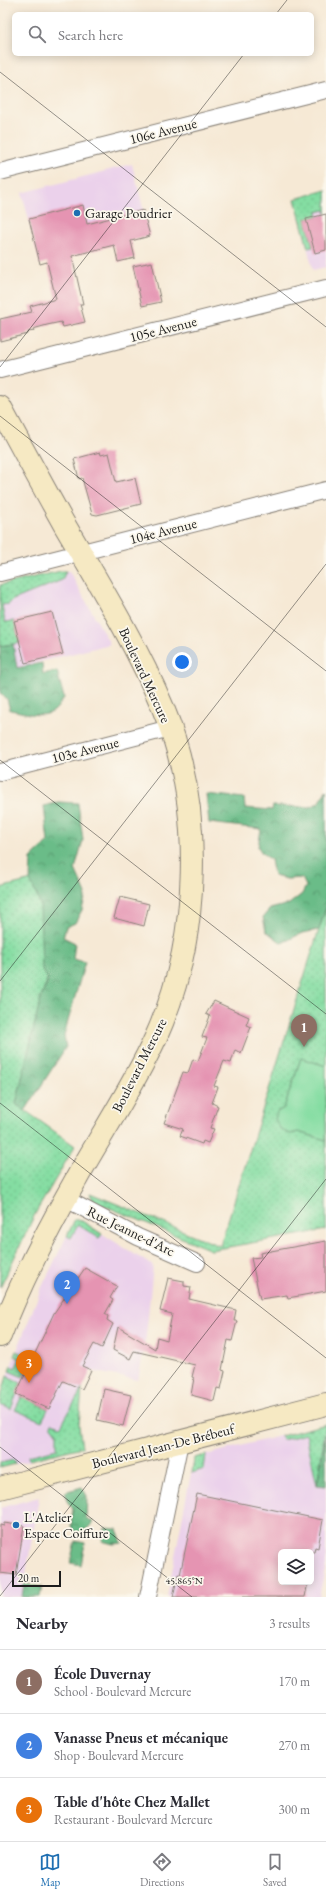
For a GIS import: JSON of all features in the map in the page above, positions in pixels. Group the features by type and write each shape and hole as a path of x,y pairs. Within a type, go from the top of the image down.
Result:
{"street":[{"name":"106e Avenue","path":"0,172 326,90"},
{"name":"105e Avenue","path":"0,370 326,288"},
{"name":"Boulevard Mercure","path":"0,407 139,659 163,709 170,728 187,798 192,863 192,887 189,919 179,969 165,1015 146,1057 66,1199 28,1271 0,1336"},
{"name":"104e Avenue","path":"0,574 326,490"},
{"name":"103e Avenue","path":"0,772 170,728"},
{"name":"Rue Jeanne-d'Arc","path":"66,1199 138,1237 197,1263"},
{"name":"Boulevard Jean-De Brébeuf","path":"0,1488 326,1404"},
{"path":"148,1597 180,1442"}],"shaded area":[{"path":"132,164 150,236 40,264 22,193"},
{"path":"326,190 326,267 313,270 295,199"},
{"path":"61,571 69,571 110,644 0,672 0,585"},
{"path":"75,1219 79,1219 153,1266 146,1336 138,1380 91,1371 82,1389 79,1425 82,1447 0,1468 0,1399 7,1376 41,1289"},
{"path":"326,1424 326,1565 319,1597 167,1597 194,1458"},
{"path":"39,1497 22,1597 0,1597 0,1508"}],"green space":[{"path":"326,190 326,214 325,210 317,212 318,216 306,219 313,247 308,248 295,199"},
{"path":"66,571 62,580 13,600 9,604 2,605 5,622 14,621 20,643 0,646 0,585"},
{"path":"13,644 17,668 42,663 43,674 57,671 64,698 54,711 38,715 10,710 7,699 0,693 0,646"},
{"path":"326,789 326,907 319,930 302,933 282,943 266,931 263,917 270,909 289,904 302,894 306,886 302,878 287,879 274,876 271,860 262,853 258,847 261,829 209,823 206,794 244,798 245,808 272,810 273,806 310,807 320,802"},
{"path":"58,802 78,803 83,840 75,869 86,894 82,910 75,923 66,927 63,937 75,943 73,959 85,962 64,1035 66,1047 25,1111 16,1104 41,997 48,981 42,969 40,904 30,880 31,858 48,842 44,806"},
{"path":"75,869 63,937 41,997 16,1104 75,1146 35,1214 0,1288 0,888"},
{"path":"326,907 326,1066 301,1058 284,1108 277,1112 290,1134 298,1132 326,1140 326,1230 211,1250 93,1201 90,1193 220,1246"},
{"path":"301,1058 326,1066 326,1140 298,1132 290,1134 281,1130 275,1119 277,1112 284,1108"},
{"path":"75,1219 79,1219 102,1234 99,1238 78,1225 71,1238 67,1236"},
{"path":"16,1351 32,1358 23,1377 9,1371 11,1366 15,1368 20,1359 14,1356"},
{"path":"7,1376 21,1383 11,1409 0,1405 0,1399"},
{"path":"82,1389 79,1425 82,1447 29,1460 28,1456 57,1449 57,1433 51,1425 52,1423 61,1426"},
{"path":"22,1396 48,1409 42,1421 15,1410"},
{"path":"326,1424 317,1485 306,1434 282,1440 281,1436"},
{"path":"326,1434 326,1486 317,1485"},
{"path":"206,1455 204,1469 192,1473 194,1458"},
{"path":"14,1460 15,1464 0,1468 0,1463"},
{"path":"82,1487 87,1496 86,1518 93,1522 85,1530 74,1532 71,1526 73,1509 67,1501 64,1492"},
{"path":"105,1528 117,1529 122,1543 113,1544 102,1541"},
{"path":"75,1541 85,1543 81,1565 70,1563"},
{"path":"24,1584 42,1587 40,1597 22,1597"}],"building":[{"path":"83,205 87,224 143,210 150,236 131,241 135,258 118,262 114,245 72,256 83,304 80,304 85,322 63,327 61,322 47,325 33,329 34,331 28,332 28,334 0,341 0,319 32,312 30,306 56,299 47,262 40,264 29,219"},
{"path":"326,214 326,250 315,253 306,219"},
{"path":"152,262 161,302 142,306 133,266"},
{"path":"100,452 101,455 109,453 116,482 135,478 141,504 97,515 92,514 82,478 79,479 74,459"},
{"path":"52,612 63,654 25,663 14,621"},
{"path":"120,897 149,904 144,926 114,918"},
{"path":"214,1001 249,1017 246,1025 251,1027 241,1053 235,1050 231,1063 224,1061 214,1086 218,1087 212,1103 218,1106 210,1128 214,1129 208,1143 203,1141 202,1144 180,1136 183,1129 164,1123 183,1072 188,1073 193,1059 198,1061 207,1038 202,1037 210,1016 206,1014"},
{"path":"326,1241 326,1291 288,1298 287,1295 260,1299 251,1258 261,1257 260,1253"},
{"path":"85,1268 117,1286 110,1298 113,1300 105,1314 108,1316 107,1320 113,1324 102,1348 94,1344 82,1366 91,1370 82,1389 63,1381 49,1409 16,1394 54,1313"},
{"path":"168,1278 184,1281 184,1286 191,1287 189,1299 236,1310 234,1321 237,1321 232,1341 228,1340 222,1370 225,1371 221,1389 217,1388 214,1401 191,1395 194,1378 192,1377 195,1365 134,1351 130,1359 113,1350 118,1327 155,1349 157,1337 167,1340 172,1314 160,1311"},
{"path":"104,1389 131,1395 123,1426 97,1420"},
{"path":"197,1494 323,1520 318,1548 315,1547 314,1552 314,1549 278,1549 278,1585 307,1585 305,1597 173,1597 178,1574 180,1575"},
{"path":"4,1523 24,1526 16,1575 0,1573 0,1525 4,1526"}],"place":[{"name":"Garage Poudrier","path":"77,213"},
{"name":"École Duvernay","path":"304,1047"},
{"name":"Vanasse Pneus et mécanique","path":"67,1304"},
{"name":"Table d'hôte Chez Mallet","path":"29,1383"},
{"name":"L'Atelier Espace Coiffure","path":"16,1525"}]}
